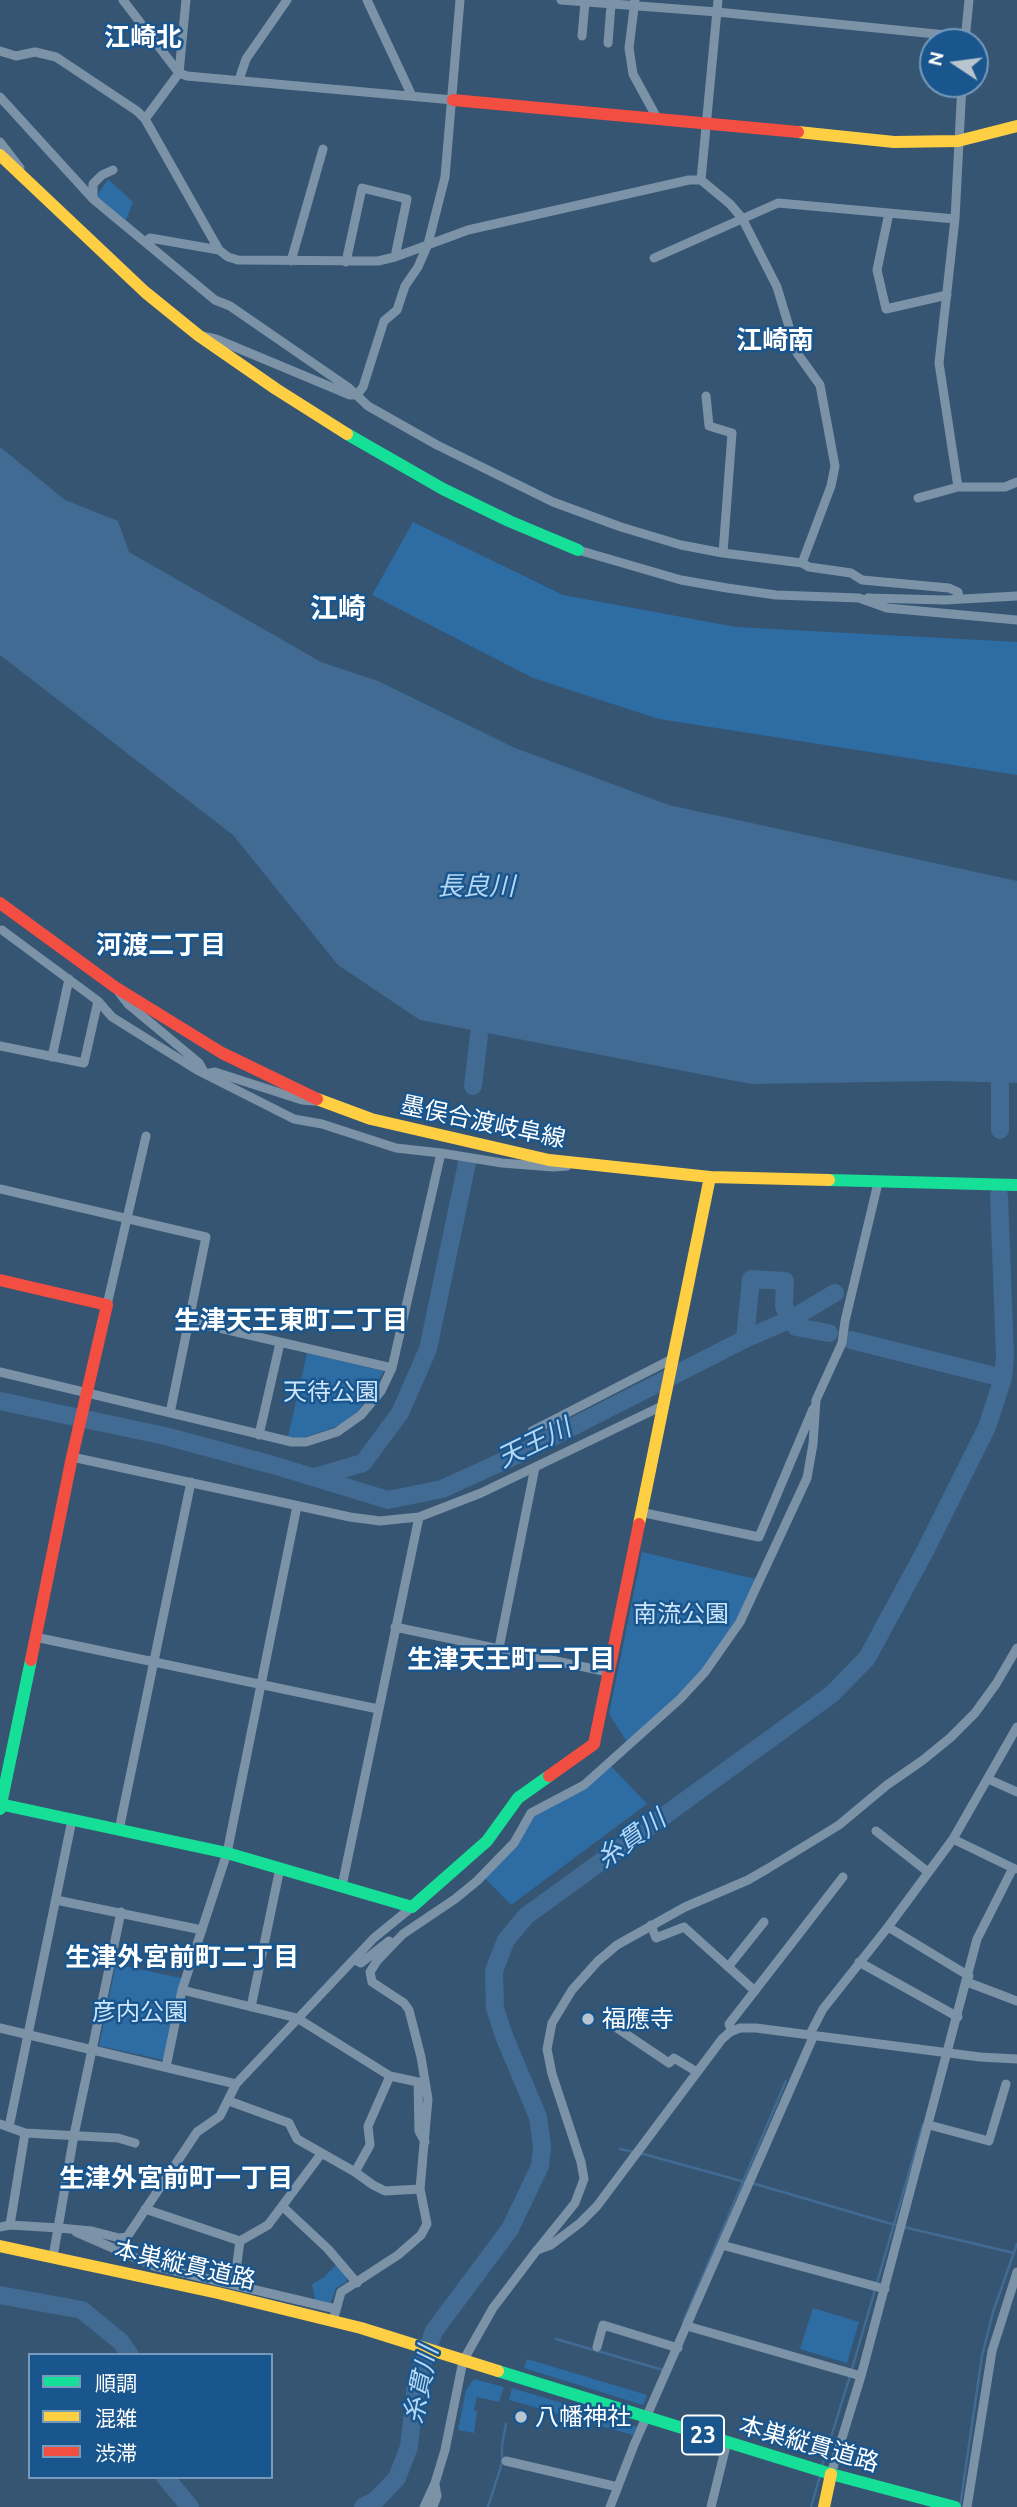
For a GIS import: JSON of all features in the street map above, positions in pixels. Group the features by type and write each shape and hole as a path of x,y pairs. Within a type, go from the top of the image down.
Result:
{"street":[{"path":"123,0 179,73 894,142 958,141 1017,126"},
{"path":"145,119 179,73 186,0"},
{"path":"239,80 246,59 287,0"},
{"path":"367,0 412,96"},
{"path":"357,395 363,387 384,321 397,310 405,286 418,267 428,244 445,177 460,0"},
{"path":"561,0 611,5 634,4 919,34"},
{"path":"701,180 718,0"},
{"path":"966,28 969,0"},
{"path":"582,36 585,2"},
{"path":"634,4 629,48 633,74 657,118"},
{"path":"608,43 611,5"},
{"path":"0,51 16,56 35,52 56,57 138,111 219,250 238,260 346,262 395,257 468,230 688,180 701,180 730,204 742,218 777,287 797,353 820,385 835,466 831,486 802,563"},
{"path":"0,97 93,199 215,300 230,306 357,395 368,406 437,445 553,502 681,545 802,563 851,573 862,580 948,588 958,592 959,599"},
{"path":"958,487 939,363 955,219 961,98"},
{"path":"0,142 41,195"},
{"path":"291,261 323,149"},
{"path":"0,155 145,292 198,335 366,446 443,489 509,521 578,550 669,577 727,588 776,595 859,598 959,599 1017,596"},
{"path":"93,199 93,184 102,175 113,170"},
{"path":"346,262 362,188 407,199 395,257"},
{"path":"654,258 778,203 955,219"},
{"path":"889,213 877,270 886,309 947,295"},
{"path":"145,242 150,238 219,250"},
{"path":"198,335 216,339 349,395 357,395"},
{"path":"706,396 709,426 732,433 723,553"},
{"path":"918,498 958,487 1005,488 1017,481"},
{"path":"859,598 887,608 1017,620"},
{"name":"墨俣合渡岐阜線","path":"0,903 115,987 222,1053 323,1101 371,1119 549,1160 710,1177 1017,1185"},
{"path":"1,932 98,1001 112,1017 205,1074 294,1119 322,1124 396,1148 502,1163 553,1167 583,1164"},
{"path":"52,1057 68,979"},
{"path":"115,987 128,1004 199,1063 205,1074"},
{"path":"0,1046 84,1063 98,1001"},
{"path":"205,1074 215,1072 302,1100 323,1101"},
{"path":"146,1136 73,1453 0,1806 227,1853 412,1907"},
{"path":"0,1372 86,1396 259,1435 299,1442 337,1432 360,1415 381,1391 392,1368 441,1153"},
{"path":"73,2231 127,2237 197,2132 220,2116 236,2084 297,2018 374,1938 487,1841 519,1798 594,1744 710,1177"},
{"path":"640,1512 759,1537 842,1343 878,1182"},
{"path":"0,1189 206,1237 170,1413"},
{"path":"0,1280 107,1305"},
{"path":"190,1321 392,1368"},
{"path":"259,1435 280,1343"},
{"path":"532,1431 671,1364"},
{"path":"0,2227 10,2225 73,2231 154,2266 234,2285 334,2315 341,2292 388,2262 426,2229 419,2189 425,2142 427,2090 409,2010 404,2003 372,1982 370,1977 377,1961 403,1934 477,1881 514,1843 531,1813 584,1785 680,1699 705,1672 748,1606 807,1478 816,1400"},
{"path":"73,1453 297,1506 380,1521 419,1517 481,1493 662,1403"},
{"path":"499,1648 535,1467"},
{"path":"119,1830 191,1482"},
{"path":"166,2067 182,1990 227,1853 297,1506"},
{"path":"342,1886 419,1517"},
{"path":"395,1627 608,1672"},
{"path":"35,1637 378,1709"},
{"path":"424,2507 445,2450 456,2363 493,2308 575,2203 584,2179 547,2049 552,2022 572,1990 598,1961 617,1945 685,1907 748,1881 839,1825 950,1738 975,1713 996,1684 1017,1647"},
{"path":"610,2507 823,2009 953,1839 1017,1727"},
{"path":"988,1779 1017,1792"},
{"path":"72,1820 28,2034 4,2125 25,2133 118,2138 135,2143"},
{"path":"876,1830 928,1872"},
{"path":"824,2507 977,1940 1015,1869 953,1839"},
{"path":"251,2007 280,1868"},
{"path":"732,2031 729,2024 843,1877"},
{"path":"56,1900 202,1930"},
{"path":"53,2257 74,2135 121,1912"},
{"path":"728,1967 764,1922"},
{"path":"651,1925 656,1938 684,1927 755,1991"},
{"path":"888,1927 968,1979 1017,2001"},
{"path":"354,1959 361,1963 392,1938 403,1934"},
{"path":"859,1962 958,2017"},
{"path":"182,1990 297,2018 390,2076 418,2082 418,2131 425,2142"},
{"path":"614,2026 669,2063 674,2058 697,2073"},
{"path":"0,2028 236,2084"},
{"path":"537,2250 551,2245 597,2206 722,2039 732,2031 756,2028 1017,2059"},
{"path":"355,2172 370,2145 368,2126 390,2076"},
{"path":"929,2125 989,2141 1006,2084"},
{"path":"229,2101 289,2123 297,2139 373,2185 385,2190 419,2189"},
{"path":"10,2225 25,2133"},
{"path":"145,2210 240,2241 268,2225 321,2154"},
{"path":"282,2206 328,2249 356,2283"},
{"path":"234,2285 240,2241"},
{"path":"722,2245 885,2289"},
{"name":"本巣縦貫道路","path":"0,2246 334,2315 360,2332"},
{"name":"本巣縦貫道路","path":"0,2254 360,2332"},
{"path":"967,2507 992,2351 1013,2293 1017,2273"},
{"path":"597,2347 603,2325 678,2348"},
{"path":"687,2326 861,2376"},
{"name":"23","path":"360,2332 456,2363"},
{"name":"本巣縦貫道路","path":"456,2363 922,2507"},
{"path":"711,2507 726,2446"},
{"path":"506,2461 618,2487"},
{"name":"本巣縦貫道路","path":"831,2478 955,2507"},
{"path":"433,2507 437,2496 435,2483"}],"green space":[{"path":"108,179 133,202 126,220 96,197"},
{"path":"413,522 563,595 736,627 1017,642 1017,775 659,719 533,678 372,595"},
{"name":"天待公園","path":"307,1353 384,1371 358,1411 344,1424 302,1438 288,1437"},
{"name":"南流公園","path":"642,1552 755,1579 744,1609 704,1668 672,1703 627,1742 609,1714"},
{"path":"611,1766 647,1804 511,1905 485,1878 516,1845 530,1819 588,1785"},
{"name":"彦内公園","path":"116,1964 181,1978 164,2060 99,2046"},
{"path":"337,2264 347,2277 346,2282 336,2288 330,2305 315,2300 312,2284 323,2278"},
{"path":"813,2308 859,2322 847,2363 800,2349"},
{"path":"527,2359 647,2395 643,2405 524,2368"},
{"path":"474,2379 504,2387 499,2402 477,2397 474,2433 458,2430 466,2390"},
{"path":"512,2388 637,2427 633,2435 509,2400"}],"water":[{"name":"長良川","path":"0,447 65,500 118,521 129,552 321,662 378,681 515,748 669,805 1017,881 1017,1083 941,1081 751,1084 420,1020 338,965 233,835 0,655"}],"waterway":[{"name":"天王川","path":"473,1086 482,1010"},
{"name":"糸貫川","path":"1000,1059 1000,1130"},
{"name":"天王川","path":"315,1477 363,1463 400,1413 428,1349 467,1163"},
{"name":"糸貫川","path":"363,2507 376,2500 397,2478 409,2447 416,2384 434,2331 510,2229 540,2166 542,2146 538,2117 495,2008 494,1971 506,1940 526,1916 832,1694 867,1658 924,1553 987,1427 1003,1378 1005,1357 999,1195"},
{"name":"天王川","path":"745,1339 751,1279 785,1281 784,1307 796,1327 829,1333"},
{"name":"天王川","path":"0,1401 165,1436 388,1500 442,1489 521,1453 745,1339 791,1319 835,1293"},
{"path":"851,1340 1003,1378"},
{"path":"683,2322 786,2081"},
{"path":"852,2369 923,2124"},
{"path":"620,2149 634,2152"},
{"path":"640,2153 745,2182"},
{"path":"752,2183 895,2225 1014,2253"},
{"path":"960,2507 982,2356 993,2312 1017,2244"},
{"name":"糸貫川","path":"0,2295 82,2310 121,2342 129,2353"},
{"path":"556,2339 663,2370"},
{"path":"822,2466 850,2376"},
{"path":"488,2507 502,2463 506,2424"},
{"path":"811,2507 820,2476"},
{"name":"糸貫川","path":"167,2479 190,2507"}],"traffic: fast":[{"path":"347,434 443,489 578,550"},
{"path":"829,1180 1017,1185"},
{"path":"0,1809 31,1660"},
{"path":"0,1804 227,1853 412,1907 487,1841 518,1798 549,1776"},
{"path":"498,2371 831,2474 955,2507"}],"traffic: slow":[{"path":"798,132 894,142 958,141 1017,126"},
{"path":"0,155 145,292 198,335 347,434"},
{"path":"317,1099 371,1119 549,1160 710,1177 829,1180"},
{"path":"639,1524 710,1177"},
{"path":"0,2246 218,2293 361,2328 498,2371"},
{"path":"824,2507 831,2474"}],"traffic: jam":[{"path":"453,100 798,132"},
{"path":"0,903 115,987 222,1053 317,1099"},
{"path":"0,1280 107,1305 72,1457 31,1660"},
{"path":"549,1776 594,1744 639,1524"}],"place":[{"name":"福應寺","path":"588,2019"},
{"name":"八幡神社","path":"521,2417"}],"district":[{"name":"江崎北","path":"143,37"},
{"name":"江崎南","path":"775,340"},
{"name":"江崎","path":"338,609"},
{"name":"河渡二丁目","path":"161,945"},
{"name":"生津天王東町二丁目","path":"291,1320"},
{"name":"生津天王町二丁目","path":"511,1659"},
{"name":"生津外宮前町二丁目","path":"182,1957"},
{"name":"生津外宮前町一丁目","path":"176,2178"}]}
